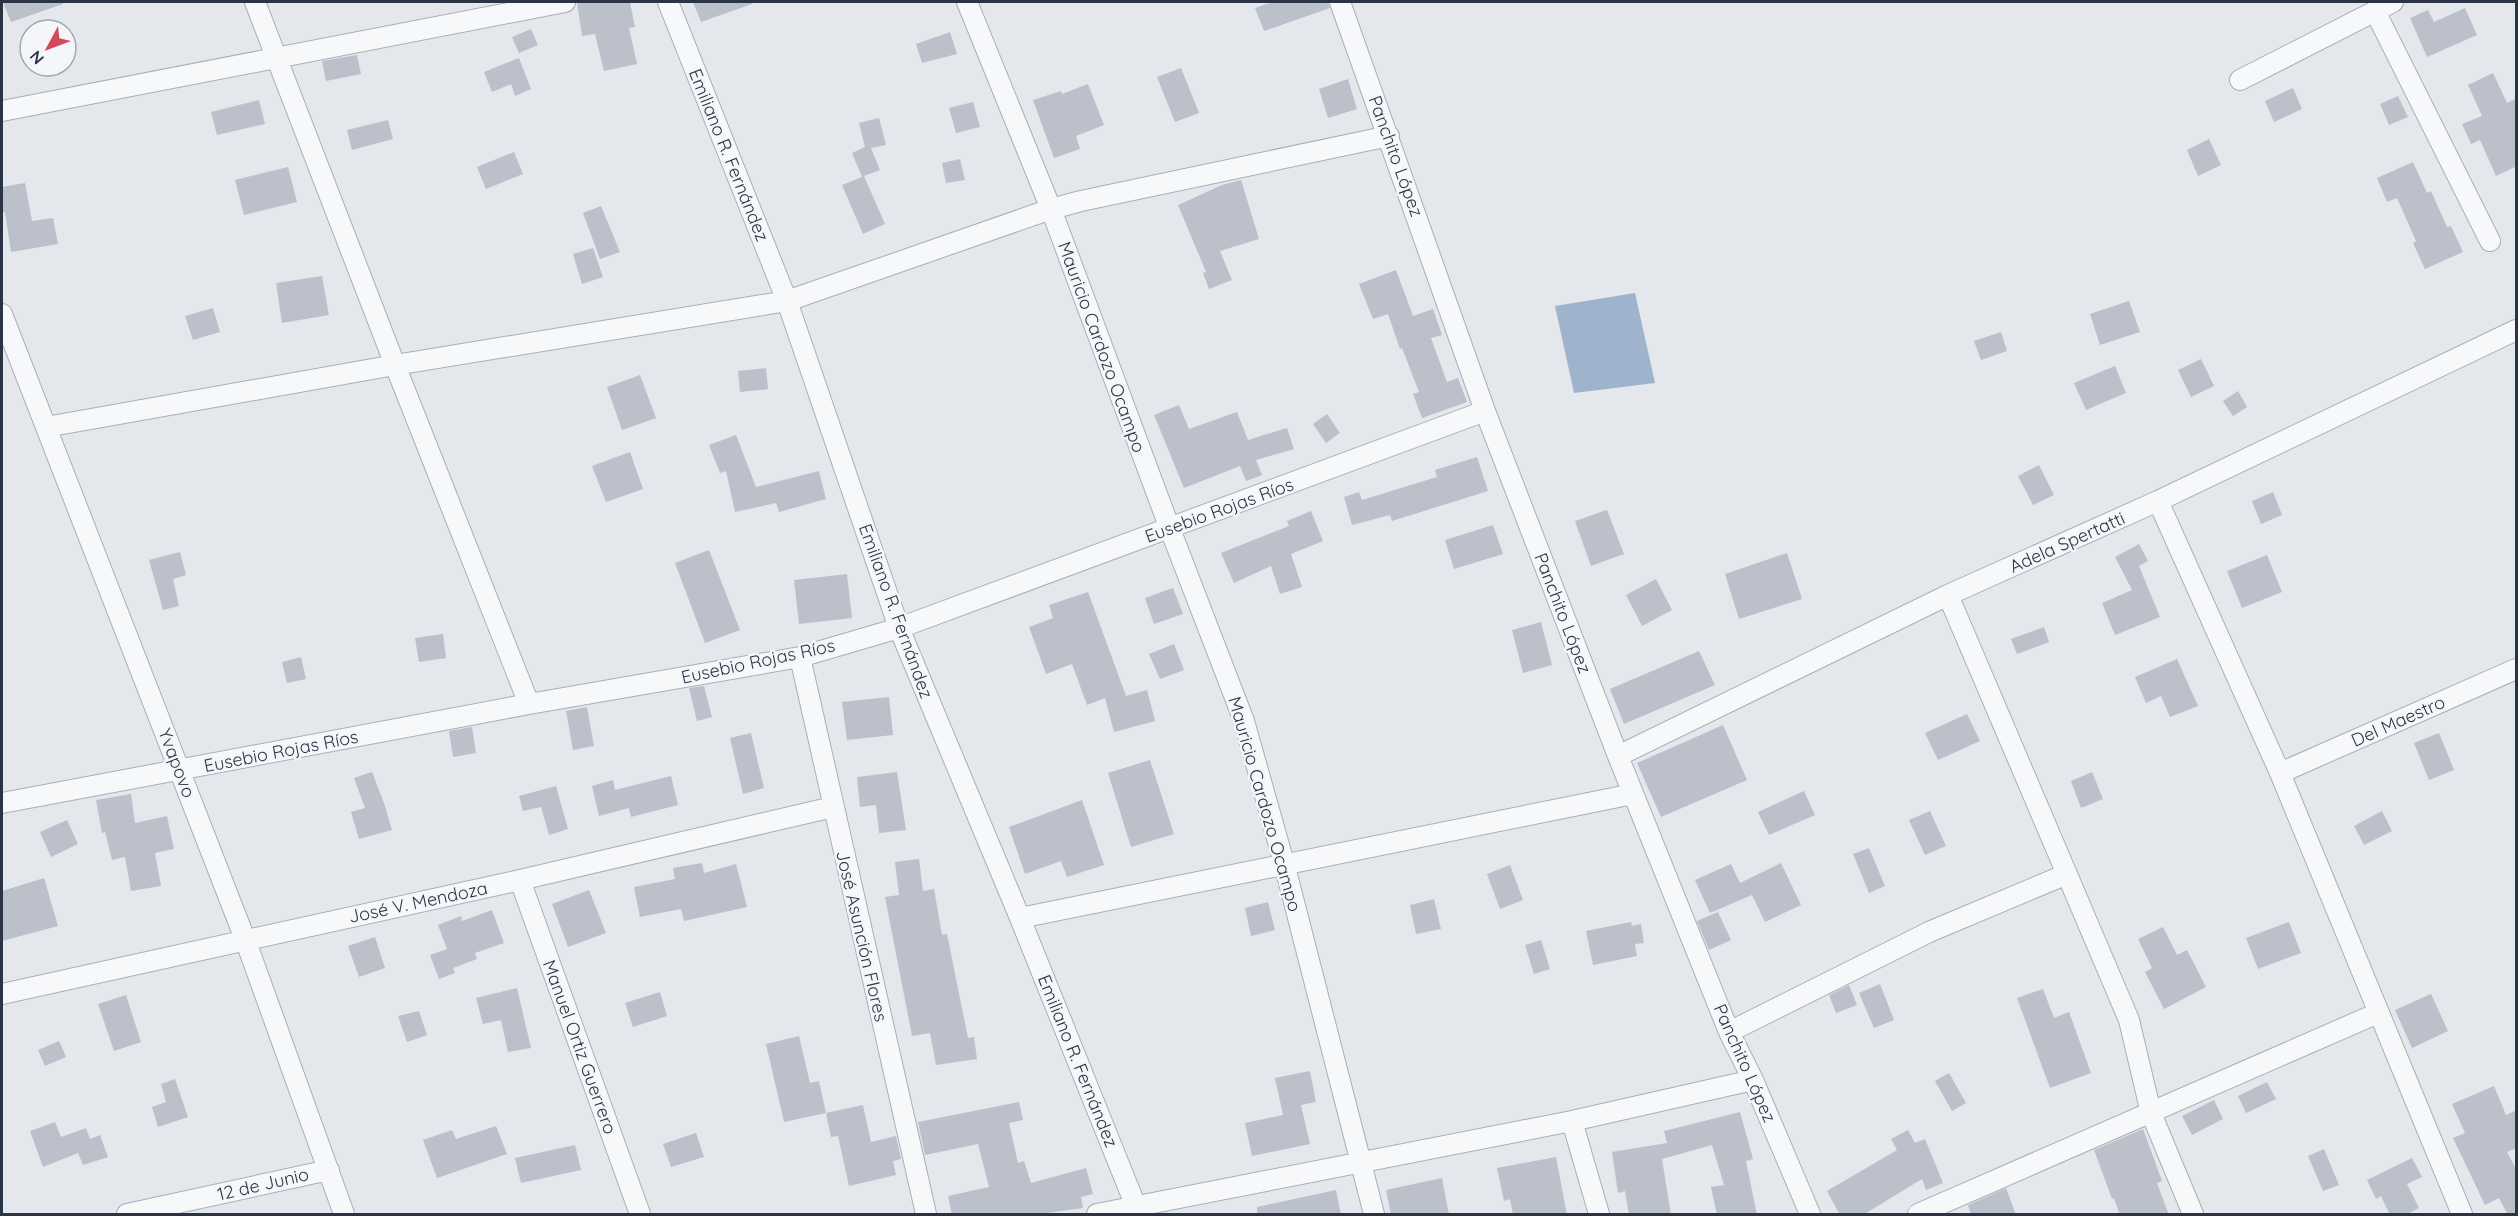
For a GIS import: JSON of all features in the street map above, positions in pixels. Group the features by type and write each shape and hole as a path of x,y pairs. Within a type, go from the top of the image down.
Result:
{"street":[{"path":"255,2 395,366 529,704"},
{"path":"2,111 565,2"},
{"name":"Emiliano R. Fernández","path":"669,2 787,301 899,628 1020,918 1138,1211"},
{"name":"Mauricio Cardozo Ocampo","path":"967,2 1051,209 1244,721 1284,863 1374,1215"},
{"name":"Panchito López","path":"1340,2 1485,411 1618,756 1729,1032 1753,1080 1810,1215"},
{"path":"2240,80 2393,2"},
{"path":"2374,11 2490,241"},
{"path":"46,427 787,301 1051,209 1389,136"},
{"name":"Yvapovo","path":"2,314 245,939 344,1215"},
{"name":"Adela Spertatti","path":"1618,756 1948,596 2158,501 2517,330"},
{"name":"Eusebio Rojas Ríos","path":"2,803 529,704 800,657 899,628 1485,411"},
{"path":"2158,501 2280,773 2462,1215"},
{"path":"1948,596 2129,1020 2151,1113 2193,1215"},
{"name":"José Asunción Flores","path":"800,657 926,1215"},
{"name":"Del Maestro","path":"2280,773 2517,669"},
{"path":"1020,918 1633,794"},
{"name":"José V. Mendoza","path":"2,994 520,880 833,807"},
{"path":"1729,1032 1929,932 2067,874"},
{"name":"Manuel Ortiz Guerrero","path":"520,880 640,1215"},
{"path":"1918,1215 2378,1013"},
{"path":"1097,1215 1138,1211 1361,1161 1572,1121 1753,1080"},
{"path":"1572,1121 1599,1215"},
{"name":"12 de Junio","path":"127,1215 328,1170"}],"water":[{"path":"1635,293 1655,383 1574,393 1555,306"}],"building":[{"path":"3,2 63,2 63,4 11,22"},
{"path":"577,2 630,2 635,27 629,28 637,64 604,71 595,34 582,36"},
{"path":"693,2 751,2 752,4 701,22"},
{"path":"1273,2 1328,2 1330,8 1264,31 1255,8"},
{"path":"2465,8 2477,35 2427,57 2410,18 2428,10 2434,22"},
{"path":"531,29 538,45 519,53 512,37"},
{"path":"950,32 957,54 922,63 916,44"},
{"path":"357,55 361,74 326,81 322,61"},
{"path":"519,58 531,89 515,96 511,84 492,92 484,72"},
{"path":"1181,68 1199,113 1175,122 1157,77"},
{"path":"2493,73 2507,103 2517,98 2517,166 2496,176 2480,140 2471,144 2462,124 2482,116 2468,85"},
{"path":"1348,79 1357,109 1328,118 1319,89"},
{"path":"1088,84 1104,125 1076,136 1080,149 1054,158 1033,100 1061,91 1062,94"},
{"path":"2293,88 2302,109 2274,122 2265,101"},
{"path":"2398,96 2408,117 2389,125 2380,104"},
{"path":"259,100 265,124 217,135 211,112"},
{"path":"973,102 980,127 956,133 949,108"},
{"path":"879,118 886,145 871,148 880,170 864,176 885,224 863,234 842,185 862,177 852,153 865,147 859,123"},
{"path":"388,120 393,139 352,150 347,130"},
{"path":"2209,139 2221,165 2198,176 2187,150"},
{"path":"514,152 523,174 486,189 477,167"},
{"path":"960,159 965,180 946,183 942,163"},
{"path":"2413,162 2427,193 2431,191 2447,227 2451,226 2463,252 2425,269 2413,243 2416,241 2397,198 2387,202 2377,178"},
{"path":"288,167 297,202 244,215 235,180"},
{"path":"1241,180 1259,239 1220,251 1232,280 1209,289 1203,273 1206,272 1178,205 1222,185"},
{"path":"25,183 32,221 53,218 58,244 11,252 5,212 2,213 2,187"},
{"path":"601,206 620,252 600,259 583,213"},
{"path":"593,248 603,277 582,284 573,254"},
{"path":"1396,270 1413,316 1433,309 1442,335 1431,338 1447,382 1458,378 1467,402 1422,418 1413,394 1419,392 1388,314 1373,319 1359,284"},
{"path":"322,276 329,315 282,323 276,283"},
{"path":"2129,301 2140,332 2100,345 2090,314"},
{"path":"213,308 220,332 193,340 185,316"},
{"path":"2001,332 2007,351 1981,360 1974,341"},
{"path":"2201,359 2214,386 2191,397 2178,370"},
{"path":"2115,366 2126,393 2086,410 2074,383"},
{"path":"766,368 768,389 740,392 738,371"},
{"path":"640,375 656,418 622,430 607,387"},
{"path":"2238,391 2247,407 2233,416 2223,401"},
{"path":"1179,405 1189,429 1237,412 1248,440 1287,428 1294,449 1256,460 1262,475 1246,481 1240,466 1184,488 1154,415"},
{"path":"1327,414 1340,433 1326,443 1313,424"},
{"path":"736,435 756,487 819,471 826,499 779,512 776,503 735,512 726,471 720,473 709,445"},
{"path":"630,452 643,489 606,502 592,466"},
{"path":"1477,457 1488,491 1392,521 1390,515 1352,525 1344,497 1359,492 1362,500 1437,477 1435,470"},
{"path":"2039,465 2054,495 2033,505 2018,476"},
{"path":"2273,492 2282,515 2261,524 2252,501"},
{"path":"1607,510 1624,554 1591,566 1575,521"},
{"path":"1311,511 1323,541 1291,554 1302,587 1280,594 1271,566 1234,583 1221,553 1289,526 1287,521"},
{"path":"1493,525 1503,554 1454,569 1445,540"},
{"path":"2139,544 2148,561 2139,566 2160,617 2115,635 2102,603 2132,590 2115,557"},
{"path":"709,550 740,630 705,643 675,563"},
{"path":"180,552 186,575 173,579 179,606 163,610 149,560"},
{"path":"1787,553 1802,599 1739,619 1725,574"},
{"path":"2267,555 2282,592 2242,608 2227,571"},
{"path":"847,574 852,618 799,624 794,580"},
{"path":"1656,579 1672,610 1642,626 1626,595"},
{"path":"1173,588 1183,614 1154,624 1145,598"},
{"path":"1088,592 1126,696 1147,690 1155,721 1114,732 1105,698 1087,705 1072,664 1046,674 1029,627 1053,618 1049,605"},
{"path":"1541,622 1552,665 1523,673 1512,630"},
{"path":"2044,627 2049,642 2017,654 2011,639"},
{"path":"443,634 446,658 419,662 415,638"},
{"path":"1174,644 1184,670 1160,679 1149,654"},
{"path":"1699,651 1715,685 1624,724 1610,689"},
{"path":"301,657 306,679 287,683 282,662"},
{"path":"2177,659 2198,706 2170,717 2161,696 2146,703 2135,677"},
{"path":"704,686 712,717 697,721 689,688"},
{"path":"889,697 893,735 847,740 842,702"},
{"path":"587,707 594,746 573,750 566,711"},
{"path":"1967,714 1980,741 1938,760 1925,733"},
{"path":"1723,725 1747,780 1661,817 1637,763"},
{"path":"472,727 476,753 453,757 449,731"},
{"path":"751,733 764,788 743,794 730,738"},
{"path":"2439,733 2454,770 2429,780 2414,743"},
{"path":"1150,760 1174,834 1131,847 1108,773"},
{"path":"372,772 392,830 359,839 351,812 365,808 354,778"},
{"path":"897,772 906,830 879,833 876,805 860,807 857,777"},
{"path":"2092,772 2103,799 2081,808 2071,781"},
{"path":"671,776 678,805 631,817 629,808 599,816 592,786 613,780 615,790"},
{"path":"556,786 568,829 549,835 541,807 523,811 519,796"},
{"path":"1804,791 1815,815 1769,835 1758,812"},
{"path":"131,794 135,823 167,816 174,849 155,853 161,886 131,891 125,857 112,860 105,832 102,833 96,800"},
{"path":"1082,800 1104,865 1067,877 1061,861 1025,874 1009,827"},
{"path":"1930,811 1946,846 1925,855 1909,820"},
{"path":"2382,811 2392,831 2364,845 2354,826"},
{"path":"67,820 78,844 51,857 40,832"},
{"path":"1869,848 1885,886 1869,893 1853,854"},
{"path":"919,859 923,891 934,889 942,935 947,934 968,1038 974,1037 977,1059 936,1065 930,1033 912,1036 885,897 899,895 895,862"},
{"path":"702,863 704,873 736,864 747,907 684,921 681,909 640,917 634,887 675,879 673,868"},
{"path":"1781,863 1801,905 1765,922 1752,895 1710,913 1695,880 1731,864 1740,883"},
{"path":"1510,865 1523,900 1500,909 1487,874"},
{"path":"44,878 58,926 2,941 2,891"},
{"path":"589,890 606,933 568,947 552,904"},
{"path":"1434,899 1441,929 1416,934 1410,905"},
{"path":"1268,902 1275,930 1251,936 1245,908"},
{"path":"492,910 504,943 475,953 477,959 453,968 455,973 439,979 430,955 447,949 438,925 461,916 462,921"},
{"path":"1718,912 1731,940 1709,950 1697,921"},
{"path":"1631,922 1632,926 1641,924 1644,943 1635,944 1637,956 1593,965 1586,931"},
{"path":"2289,922 2301,953 2258,969 2246,938"},
{"path":"2163,927 2177,955 2187,950 2206,987 2164,1009 2145,972 2152,968 2138,939"},
{"path":"375,937 385,968 359,977 348,946"},
{"path":"1541,940 1550,969 1534,974 1525,945"},
{"path":"1880,984 1894,1020 1874,1028 1859,993"},
{"path":"1849,985 1857,1005 1836,1013 1829,995"},
{"path":"517,988 531,1048 508,1052 501,1020 483,1024 476,998"},
{"path":"2043,989 2054,1018 2069,1012 2091,1073 2050,1088 2017,998"},
{"path":"660,992 667,1016 633,1027 625,1003"},
{"path":"2431,994 2448,1031 2412,1048 2395,1010"},
{"path":"126,995 141,1042 114,1051 98,1004"},
{"path":"419,1011 427,1035 407,1042 398,1016"},
{"path":"799,1036 810,1083 819,1081 826,1113 784,1122 766,1044"},
{"path":"59,1041 66,1057 45,1066 38,1050"},
{"path":"1310,1071 1316,1102 1301,1105 1310,1144 1252,1156 1245,1123 1283,1115 1275,1078"},
{"path":"1949,1073 1966,1103 1952,1111 1935,1081"},
{"path":"175,1079 188,1117 158,1127 152,1107 166,1102 161,1084"},
{"path":"2267,1082 2276,1099 2246,1113 2238,1096"},
{"path":"2494,1086 2506,1115 2517,1110 2517,1148 2507,1152 2517,1171 2517,1215 2508,1215 2499,1198 2485,1205 2453,1138 2465,1133 2452,1104"},
{"path":"2214,1100 2223,1119 2192,1135 2182,1116"},
{"path":"1019,1102 1023,1120 1009,1123 1018,1163 1024,1161 1031,1183 1086,1168 1093,1194 1081,1197 1083,1208 1032,1215 952,1215 948,1196 989,1187 978,1144 925,1155 918,1122"},
{"path":"863,1105 871,1142 896,1136 901,1159 893,1161 896,1175 849,1186 838,1136 831,1137 826,1113"},
{"path":"1740,1112 1753,1159 1746,1161 1757,1215 1717,1215 1711,1187 1724,1185 1712,1145 1662,1159 1671,1215 1629,1215 1625,1191 1618,1193 1612,1152 1667,1143 1664,1131"},
{"path":"55,1122 61,1137 86,1128 90,1139 100,1135 108,1157 83,1165 78,1153 43,1167 30,1131"},
{"path":"496,1126 507,1154 437,1178 423,1140 452,1130 456,1139"},
{"path":"2143,1129 2162,1181 2157,1183 2169,1215 2120,1215 2094,1150"},
{"path":"1908,1130 1915,1143 1925,1139 1943,1183 1926,1190 1922,1179 1863,1215 1840,1215 1827,1191 1897,1150 1891,1139"},
{"path":"696,1133 704,1157 671,1167 663,1144"},
{"path":"575,1145 581,1170 521,1183 515,1158"},
{"path":"2324,1149 2339,1185 2323,1191 2308,1156"},
{"path":"1556,1157 1567,1215 1513,1215 1510,1199 1504,1201 1497,1168"},
{"path":"2412,1158 2422,1177 2407,1184 2419,1208 2405,1215 2390,1215 2381,1196 2376,1199 2367,1180"},
{"path":"1442,1178 1449,1215 1391,1215 1386,1190"},
{"path":"2006,1188 2016,1215 1971,1215 1968,1205"},
{"path":"1336,1190 1341,1215 1257,1215 1257,1207"}]}
